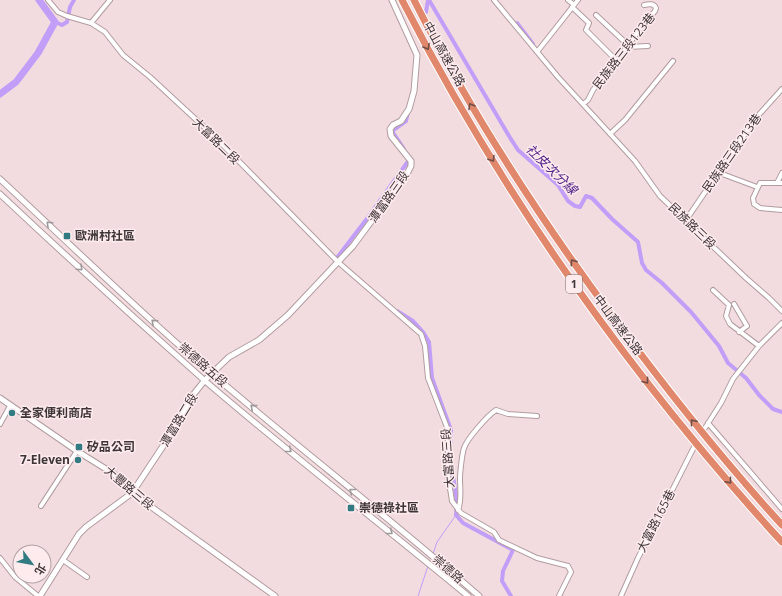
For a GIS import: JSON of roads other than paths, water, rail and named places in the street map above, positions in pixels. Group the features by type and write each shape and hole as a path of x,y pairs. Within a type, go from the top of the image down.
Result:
{"highway":[{"name":"中山高速公路","path":"402,0 473,129 568,275 636,367 692,438 782,542"},
{"name":"中山高速公路","path":"414,0 444,58 477,115 536,208 582,275 682,409 782,526"}],"street":[{"name":"大富路二段","path":"48,0 58,12 92,23 105,32 123,55 150,77 217,139 338,262"},
{"path":"92,23 110,0"},
{"name":"潭富路三段","path":"338,262 378,213 411,166 411,161 408,156 391,136 390,129 392,125 401,121 408,109 414,91 417,55 392,0"},
{"name":"民族路三段","path":"494,0 537,52 635,161 656,192 782,312"},
{"path":"568,0 589,23 586,30 616,60"},
{"path":"537,52 578,0"},
{"name":"民族路三段123巷","path":"583,104 588,100 593,90 636,32 655,11 656,8 654,6 650,4 644,5"},
{"path":"596,16 627,46 648,46"},
{"path":"610,134 625,120 673,61"},
{"name":"民族路三段213巷","path":"686,220 717,172 755,119 782,89"},
{"path":"717,172 757,187"},
{"path":"782,173 780,183 760,183 753,198 754,204 760,208 782,210"},
{"name":"崇德路五段","path":"0,179 114,286 211,373 346,486 416,541"},
{"name":"崇德路五段","path":"0,194 105,292 205,380 339,492 410,548"},
{"name":"潭富路二段","path":"39,596 79,534 86,527 132,493 169,437 193,395 211,373 229,357 259,340 288,315 338,262"},
{"name":"大富路三段","path":"338,262 421,334 425,346 428,378 448,430 448,476 452,501 458,510"},
{"path":"713,290 729,305 726,316 730,324 759,346"},
{"path":"734,304 747,326 739,332"},
{"path":"705,428 721,403 733,379 759,346 782,323"},
{"name":"大豐路三段","path":"0,398 77,451 114,474 132,493 275,596"},
{"path":"0,424 10,406"},
{"path":"537,416 508,414 496,410 470,438 462,453 460,477 461,503 458,510 494,532 499,540 537,558 568,566 571,572 559,596"},
{"path":"708,423 782,508"},
{"name":"大富路165巷","path":"621,596 638,558 694,447"},
{"path":"41,506 77,451"},
{"name":"崇德路","path":"416,541 480,596"},
{"name":"崇德路","path":"410,548 468,596"},
{"path":"0,558 15,577 39,596"},
{"path":"63,560 88,577"}],"waterway":[{"path":"0,94 16,82 38,53 55,22 39,0"},
{"path":"55,22 62,25 67,22 70,7 74,0"},
{"path":"426,12 428,0"},
{"name":"社皮次分線","path":"429,0 518,150 558,185 568,201 575,206 580,207 586,196 592,198 612,219 638,242 642,263 646,270 662,283 691,312 719,346 728,363 746,378 759,395 773,409 782,412"},
{"path":"517,23 533,44"},
{"path":"404,149 392,131 406,121 408,112"},
{"path":"338,261 336,259 369,216 409,158"},
{"path":"397,311 413,321 423,332 429,342 432,378 451,430 450,457 457,501 456,515 463,523 513,550 503,571 502,581 511,596"},
{"path":"433,554 437,542 456,515"},
{"path":"418,596 428,566"}],"place":[{"name":"歐洲村社區","path":"67,236"},
{"name":"全家便利商店","path":"12,413"},
{"name":"矽品公司","path":"79,447"},
{"name":"7-Eleven","path":"78,460"},
{"name":"崇德祿社區","path":"351,508"}]}
